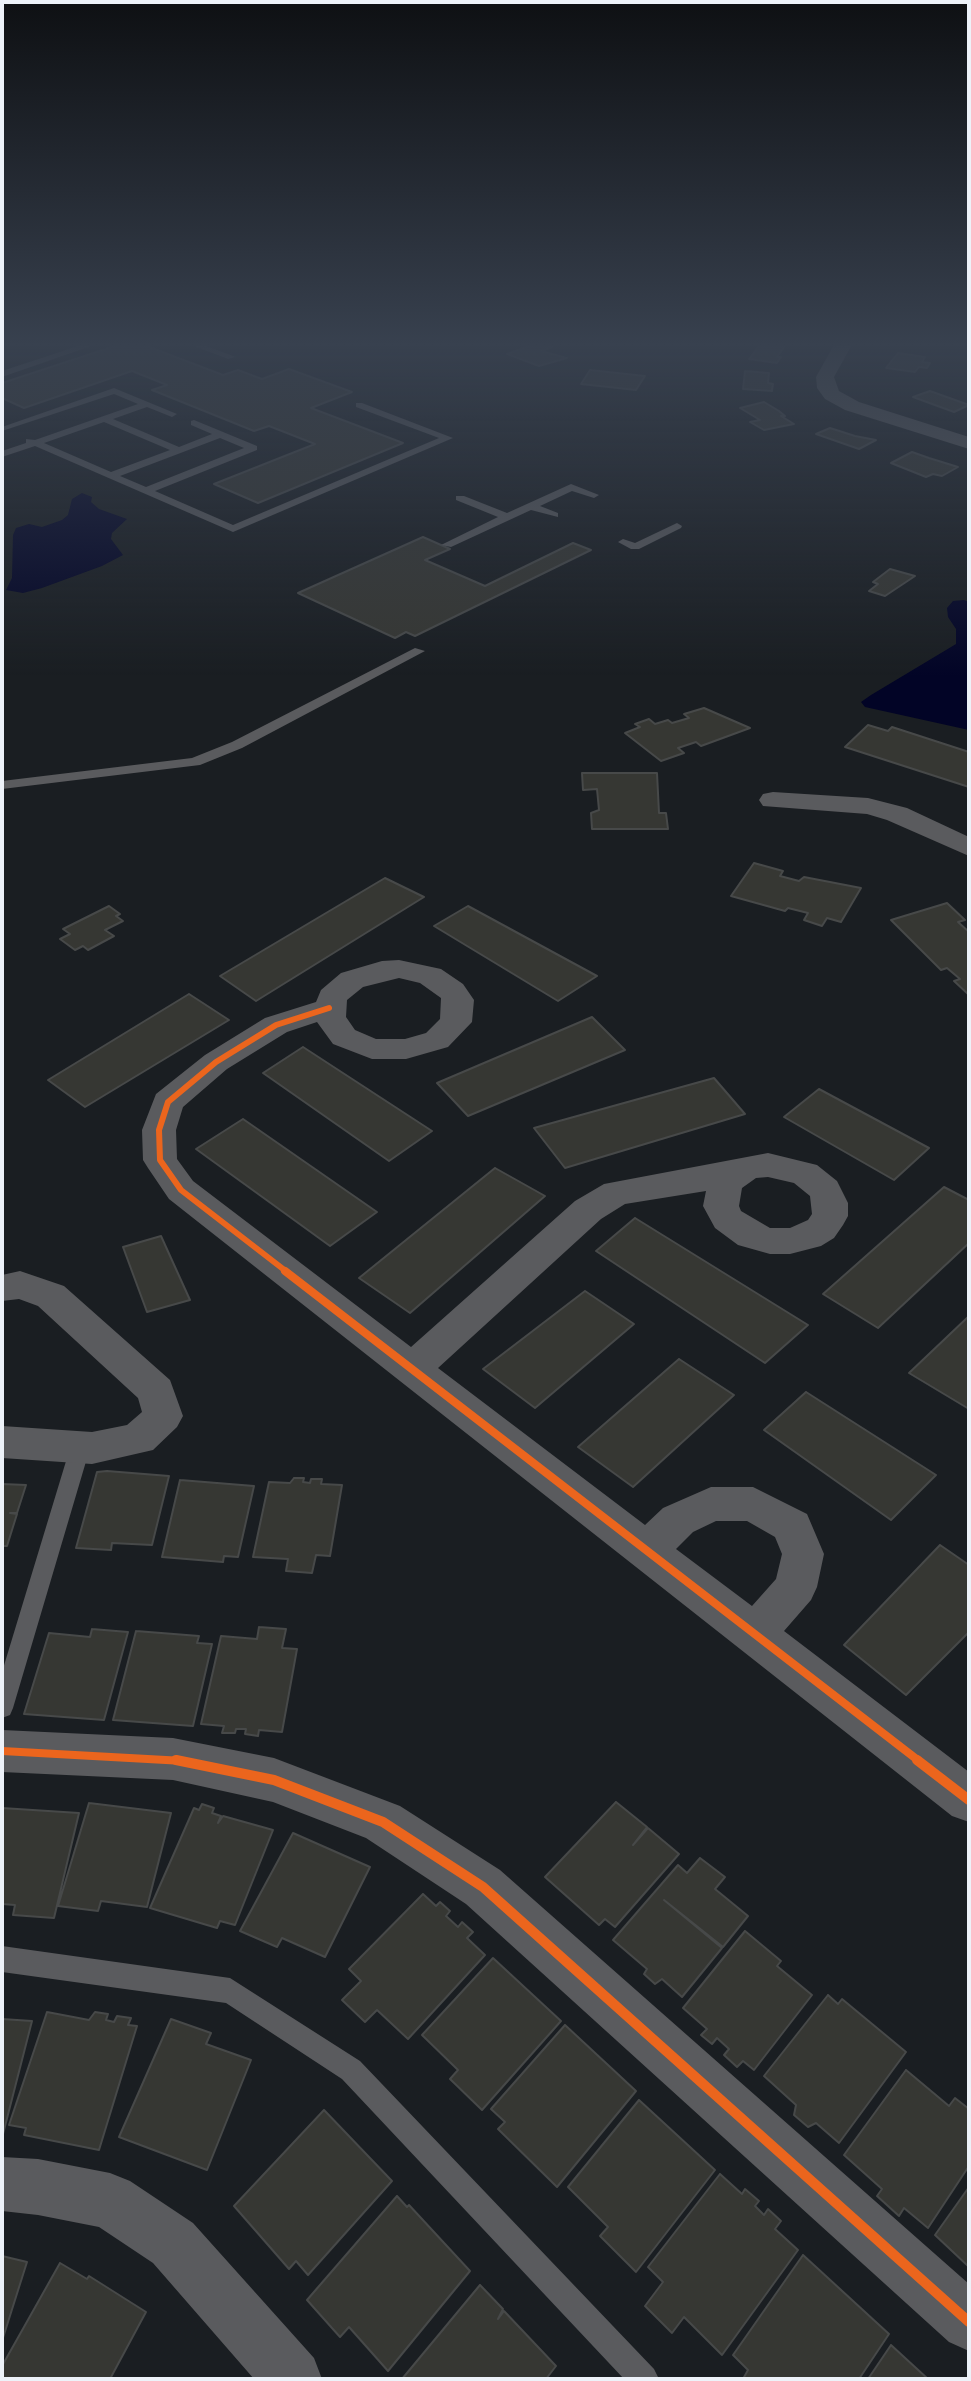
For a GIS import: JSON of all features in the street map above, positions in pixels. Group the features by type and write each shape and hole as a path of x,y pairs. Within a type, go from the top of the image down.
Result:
{"street":[{"path":"774,800 868,806 897,814 969,848"},
{"path":"329,1008 276,1025 216,1062 168,1102 159,1130 160,1160 181,1190 969,1801"},
{"path":"412,1369 588,1210 616,1193 735,1174"},
{"path":"2,1288 20,1285 51,1296 156,1391 163,1416 139,1439 80,1448 2,1442"},
{"path":"646,1551 678,1520 711,1504 753,1504 792,1526 803,1554 796,1587 754,1634"},
{"path":"2,1751 173,1759 274,1780 383,1822 483,1887 969,2322"},
{"path":"2,2184 38,2187 110,2201 142,2222 173,2244 293,2379"}],"lane":[{"path":"60,454 233,529 412,454"},
{"path":"111,476 167,454"},
{"path":"146,491 238,454"},
{"path":"447,545 571,487 594,495"},
{"path":"460,498 507,517"},
{"path":"531,506 554,515"},
{"path":"622,542 635,547 677,526 661,520"},
{"path":"2,785 195,762 237,745 419,651"},
{"path":"2,1708 80,1448"},
{"path":"2,1959 230,1991 351,2070 644,2379"}],"water":[{"path":"82,493 92,497 91,502 99,509 127,519 112,533 111,539 123,555 102,566 42,588 23,593 6,590 12,578 13,535 16,528 29,524 42,527 62,520 68,515 72,499"},
{"path":"953,601 969,602 969,730 865,707 861,702 871,695 956,644 956,629 948,617 947,608"}],"building":[{"path":"289,454 376,454 258,503 214,484"},
{"path":"908,454 918,454 958,467 942,476 933,474 926,477 891,463"},
{"path":"423,537 450,549 425,560 485,586 573,543 591,550 415,636 406,632 395,638 298,593"},
{"path":"890,569 915,576 885,596 869,591 878,584 873,582"},
{"path":"704,708 750,728 701,746 696,742 678,748 684,753 661,761 625,733 640,727 635,724 649,719 655,724 668,720 672,723 689,718 684,714"},
{"path":"868,725 888,731 892,727 969,752 969,787 845,747"},
{"path":"582,773 657,773 659,813 666,813 668,829 592,829 591,813 599,810 597,789 583,790"},
{"path":"754,863 783,871 780,876 799,881 804,877 861,888 841,922 827,918 822,926 804,920 808,913 788,908 785,911 731,896"},
{"path":"385,878 424,897 256,1001 220,976"},
{"path":"947,903 965,920 958,922 969,932 969,995 954,981 960,979 947,968 941,970 891,920"},
{"path":"109,906 120,914 116,916 123,921 105,930 114,936 88,950 83,946 75,950 60,939 70,934 63,929"},
{"path":"468,906 597,976 558,1001 434,926"},
{"path":"189,994 229,1020 85,1107 48,1080"},
{"path":"592,1017 625,1050 468,1116 437,1083"},
{"path":"303,1047 432,1131 389,1161 263,1073"},
{"path":"714,1078 745,1114 565,1168 534,1128"},
{"path":"819,1089 929,1148 894,1180 784,1117"},
{"path":"243,1119 377,1212 330,1246 196,1149"},
{"path":"495,1168 545,1196 410,1313 359,1278"},
{"path":"944,1187 969,1200 969,1243 878,1328 823,1294"},
{"path":"635,1218 808,1325 765,1363 596,1251"},
{"path":"161,1236 190,1300 147,1312 123,1247"},
{"path":"585,1291 634,1324 535,1408 483,1369"},
{"path":"969,1316 969,1409 909,1373"},
{"path":"679,1359 734,1395 633,1487 578,1447"},
{"path":"806,1392 936,1475 891,1520 764,1430"},
{"path":"97,1472 169,1476 152,1545 112,1543 111,1550 76,1548"},
{"path":"294,1478 304,1478 303,1482 310,1483 311,1479 322,1479 321,1484 342,1485 330,1556 316,1555 312,1573 286,1571 288,1559 253,1557 269,1482 290,1483"},
{"path":"180,1480 254,1486 238,1557 224,1556 223,1562 162,1557"},
{"path":"2,1484 26,1485 17,1513 10,1513 17,1514 7,1546 2,1546"},
{"path":"940,1545 969,1565 969,1632 906,1695 844,1645"},
{"path":"259,1627 286,1629 282,1648 297,1649 282,1732 259,1730 258,1736 245,1734 246,1729 236,1729 235,1733 222,1733 224,1726 201,1724 221,1636 257,1639"},
{"path":"92,1629 128,1632 104,1720 24,1714 49,1633 90,1637"},
{"path":"136,1631 199,1636 197,1643 212,1644 193,1726 113,1720"},
{"path":"616,1802 647,1827 633,1845 648,1828 679,1854 615,1927 605,1919 599,1925 545,1877"},
{"path":"89,1803 171,1813 147,1907 101,1901 98,1911 58,1906"},
{"path":"202,1804 214,1808 212,1813 221,1816 218,1823 223,1816 273,1830 235,1925 220,1921 217,1928 150,1908 194,1808 199,1810"},
{"path":"2,1808 79,1813 54,1918 13,1915 15,1905 2,1904"},
{"path":"293,1833 370,1867 325,1957 282,1938 277,1947 240,1931"},
{"path":"700,1858 725,1877 715,1889 748,1916 723,1947 664,1900 722,1948 682,1997 662,1979 655,1984 644,1974 647,1969 613,1940 678,1865 687,1873"},
{"path":"423,1894 436,1906 440,1902 450,1911 446,1916 458,1927 462,1922 473,1932 467,1938 485,1955 408,2039 377,2010 365,2022 342,2000 361,1981 349,1969"},
{"path":"745,1931 781,1961 777,1966 812,1995 754,2070 743,2061 737,2067 724,2055 729,2049 717,2038 712,2044 701,2035 707,2029 683,2008"},
{"path":"493,1958 561,2021 482,2110 450,2079 458,2070 422,2035"},
{"path":"828,1995 838,2004 842,1999 906,2052 839,2143 816,2123 808,2127 794,2115 796,2105 764,2076"},
{"path":"47,2012 89,2020 95,2012 108,2014 106,2020 114,2022 117,2016 131,2018 128,2025 137,2026 99,2150 24,2135 26,2128 9,2125"},
{"path":"2,2019 32,2021 3,2134 2,2133"},
{"path":"171,2019 211,2033 206,2044 251,2060 207,2170 119,2137"},
{"path":"565,2025 636,2091 557,2187 498,2129 505,2122 491,2109"},
{"path":"906,2070 949,2106 955,2098 969,2109 969,2166 928,2228 904,2208 899,2216 877,2196 882,2189 844,2155"},
{"path":"639,2100 715,2170 636,2272 600,2236 608,2227 568,2187"},
{"path":"324,2110 392,2181 308,2275 296,2261 289,2269 234,2206"},
{"path":"720,2174 742,2194 745,2189 759,2201 755,2206 764,2215 768,2209 781,2221 775,2229 798,2250 722,2355 684,2317 672,2333 645,2306 663,2282 648,2267"},
{"path":"969,2187 969,2267 935,2235"},
{"path":"397,2196 407,2207 409,2205 470,2271 388,2371 349,2327 340,2337 307,2300"},
{"path":"803,2255 889,2334 859,2379 743,2379 748,2370 733,2355"},
{"path":"2,2256 27,2262 2,2341"},
{"path":"60,2263 87,2279 89,2276 146,2312 110,2379 2,2379 2,2366"},
{"path":"480,2285 503,2309 498,2319 504,2311 556,2366 546,2379 402,2379"},
{"path":"891,2345 928,2379 868,2379"}],"cycle path":[{"path":"329,1008 276,1025 216,1062 168,1102 159,1130 160,1160 181,1190 969,1800"},
{"path":"2,1751 173,1759 274,1780 383,1822 483,1887 969,2322"}]}
